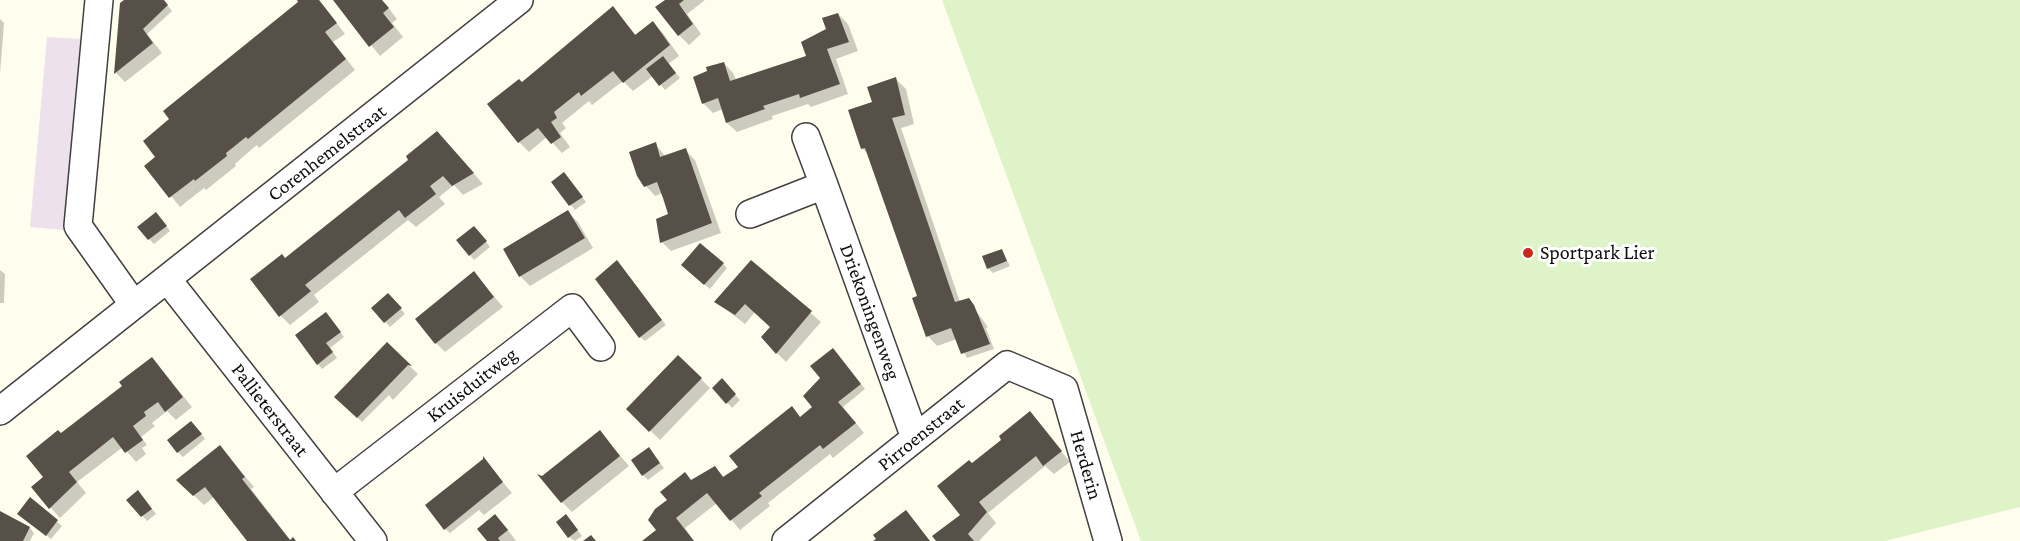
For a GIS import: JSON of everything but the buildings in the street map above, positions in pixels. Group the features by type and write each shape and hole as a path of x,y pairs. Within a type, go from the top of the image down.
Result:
{"street":[{"path":"99,0 78,226 134,305"},
{"name":"Corenhemelstraat","path":"0,411 519,0"},
{"name":"Driekoningenweg","path":"806,137 915,438"},
{"path":"750,214 824,185"},
{"name":"Pallieterstraat","path":"167,279 373,541"},
{"name":"Kruisduitweg","path":"334,492 572,308 601,347"},
{"name":"Pirroenstraat","path":"786,541 1007,365 1064,389"},
{"name":"Herderin","path":"1064,389 1108,541"}],"shaded area":[{"path":"47,37 82,39 64,230 30,227"}],"green space":[{"name":"Sportpark Lier","path":"942,0 2020,0 2020,507 1885,541 1141,541"}],"place":[{"name":"Sportpark Lier","path":"1528,253"}]}
